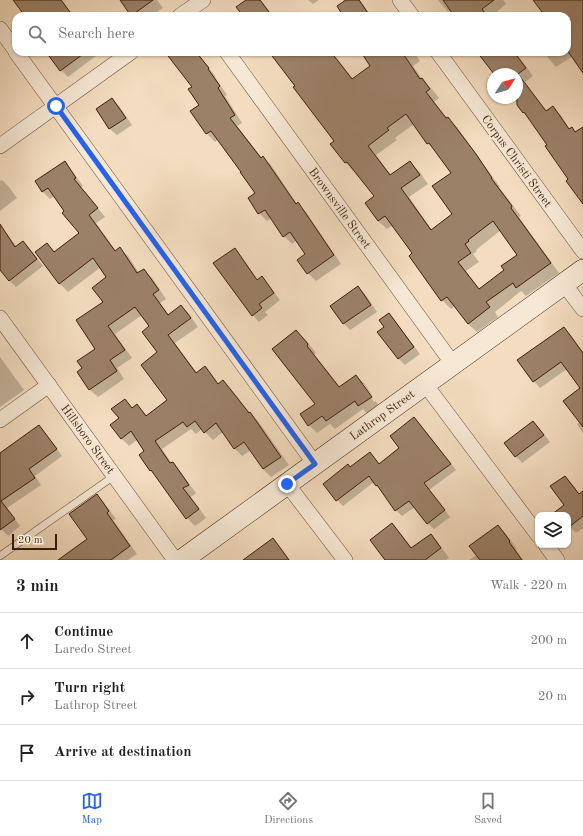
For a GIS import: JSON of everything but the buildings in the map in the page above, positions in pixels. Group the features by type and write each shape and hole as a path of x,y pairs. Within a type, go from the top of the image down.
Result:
{"street":[{"path":"400,0 409,12"},
{"path":"187,12 197,6"},
{"path":"0,29 12,46"},
{"path":"19,56 315,464"},
{"path":"0,146 125,56"},
{"name":"Brownsville Street","path":"230,56 453,364"},
{"name":"Corpus Christi Street","path":"441,56 583,251"},
{"name":"Lathrop Street","path":"182,560 583,270"},
{"path":"564,284 583,309"},
{"name":"Hillsboro Street","path":"0,318 176,560"},
{"path":"425,384 535,531"},
{"path":"0,420 48,385"},
{"path":"287,484 345,560"},
{"path":"548,548 557,560"}],"lane":[{"path":"0,556 114,476"}],"route":[{"path":"56,106 315,464 287,484"}]}
